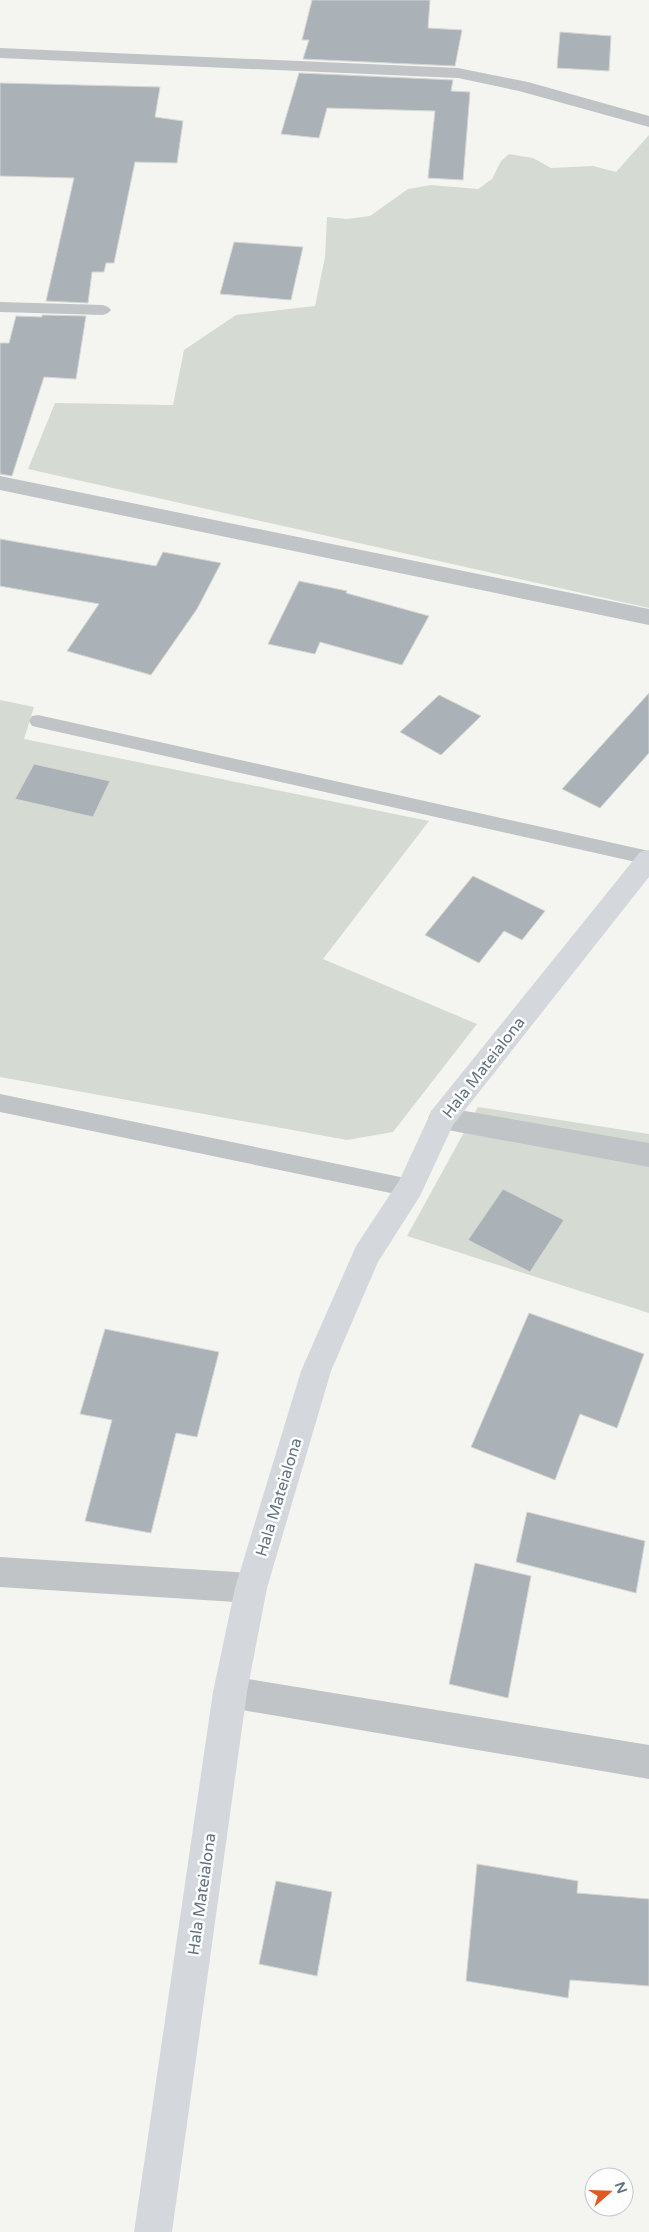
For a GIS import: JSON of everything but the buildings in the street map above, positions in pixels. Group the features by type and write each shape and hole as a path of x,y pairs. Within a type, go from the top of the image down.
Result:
{"street":[{"path":"0,53 458,73 522,86 649,122"},
{"path":"0,482 649,617"},
{"name":"Hala Mateialona","path":"153,2232 230,1692 251,1588 316,1371 366,1255 410,1188 442,1118 649,859"},
{"path":"442,1118 649,1154"},
{"path":"0,1572 251,1588"},
{"path":"230,1692 649,1762"}],"lane":[{"path":"0,307 103,310"},
{"path":"38,721 649,859"},
{"path":"0,1103 410,1188"}],"shaded area":[{"path":"649,135 649,608 28,469 55,403 173,405 184,350 236,315 315,306 325,257 327,217 346,219 370,216 408,189 431,185 478,189 492,179 501,161 509,154 533,158 551,168 593,166 616,172"},
{"path":"0,700 34,707 24,739 429,821 323,959 477,1024 393,1132 347,1140 0,1077"},
{"path":"478,1107 649,1134 649,1313 407,1236"}]}
